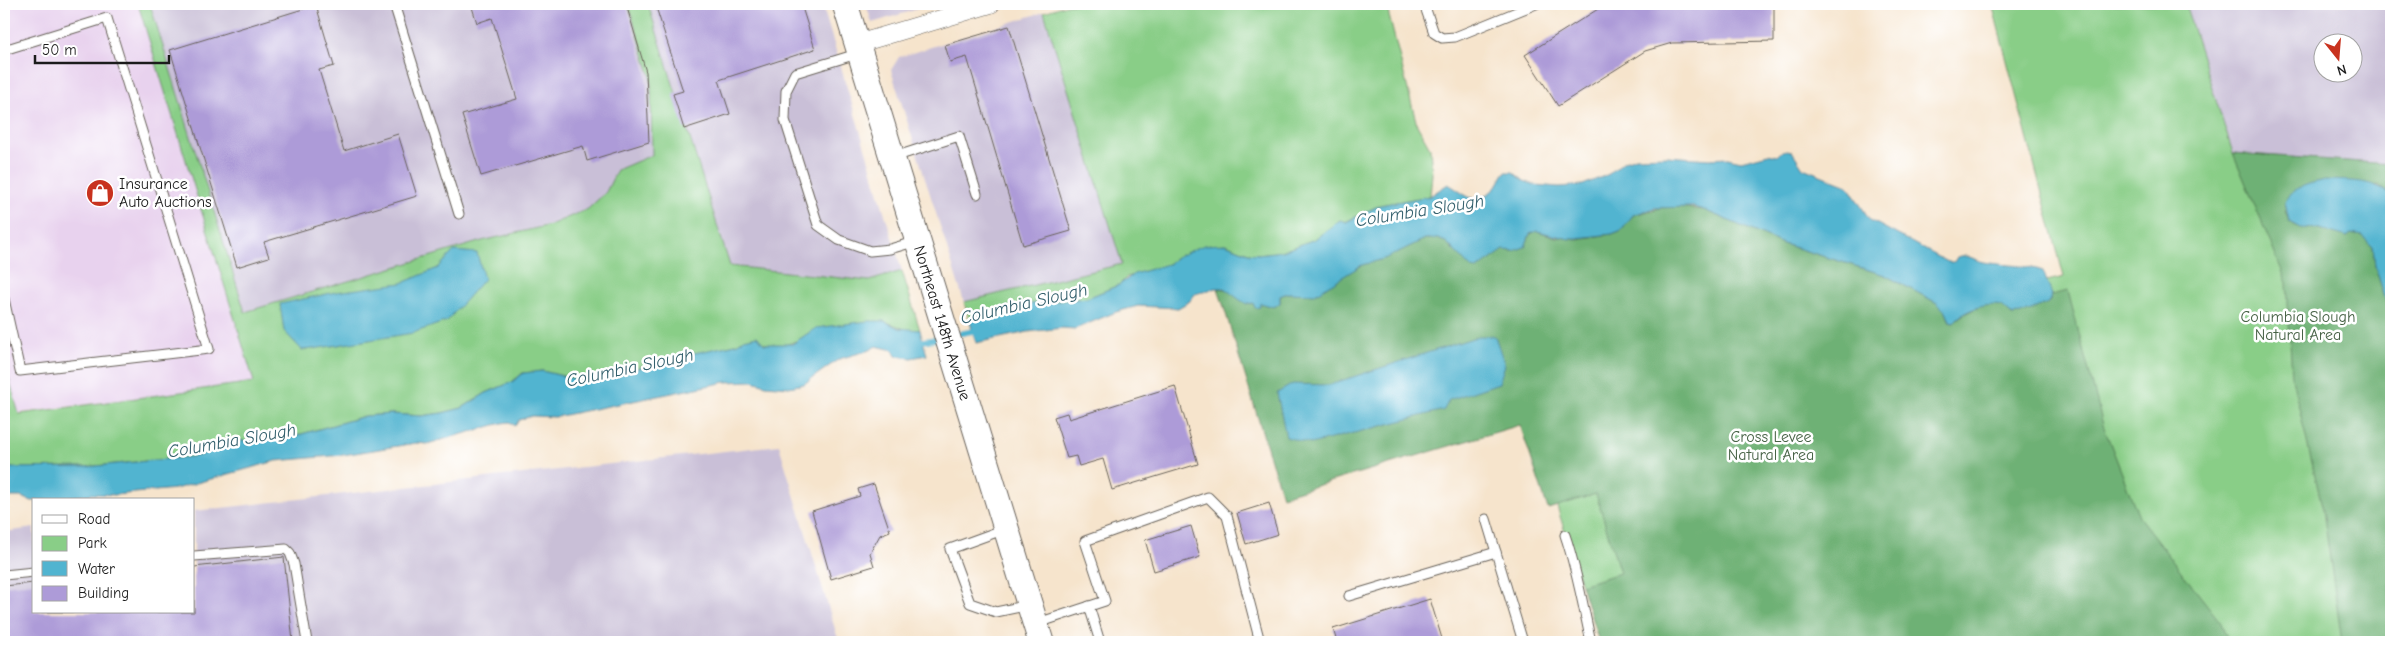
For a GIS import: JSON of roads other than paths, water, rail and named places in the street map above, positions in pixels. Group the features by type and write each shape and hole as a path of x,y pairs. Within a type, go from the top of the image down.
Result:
{"street":[{"name":"Northeast 148th Avenue","path":"845,4 1035,624"},
{"path":"859,49 991,4"}],"lane":[{"path":"394,4 458,214"},
{"path":"1424,4 1434,32 1442,38 1455,37 1536,4"},
{"path":"4,50 107,18 209,349 20,372 4,299"},
{"path":"859,49 794,73 786,91 785,120 818,226 838,240 870,251 890,249 917,241"},
{"path":"891,157 959,136 977,194"},
{"path":"1005,529 950,549 970,603 1035,624 1105,601 1085,541 1208,498 1227,516 1260,642"},
{"path":"1486,519 1523,642"},
{"path":"1565,535 1578,573 1578,584 1591,642"},
{"path":"195,556 286,549 290,553 294,564 306,642"},
{"path":"1350,596 1496,552"},
{"path":"4,575 32,572"},
{"path":"1089,606 1100,642"}],"water":[{"path":"1782,151 1792,151 1803,168 1848,186 1870,220 1948,262 1954,262 1957,257 1964,256 1984,262 2028,267 2043,271 2052,295 2048,303 2021,314 2012,315 2002,306 1983,306 1970,310 1954,322 1950,321 1946,312 1937,303 1885,275 1783,244 1693,207 1654,208 1633,215 1622,230 1612,234 1569,239 1537,231 1530,234 1525,247 1513,251 1504,250 1477,269 1471,268 1446,242 1438,239 1425,239 1384,259 1362,265 1315,294 1287,293 1280,296 1280,303 1274,307 1260,303 1260,307 1255,308 1253,303 1247,304 1224,288 1216,288 1195,294 1190,301 1178,308 1138,306 1116,312 1075,329 1062,328 1028,332 976,343 969,319 1012,306 1087,298 1119,285 1134,274 1168,264 1179,256 1204,245 1225,244 1248,253 1258,254 1283,251 1315,239 1340,220 1346,222 1380,205 1430,196 1448,184 1471,198 1481,198 1496,187 1505,172 1513,172 1524,181 1535,185 1559,187 1583,185 1609,174 1624,161 1636,157 1728,158 1741,161 1768,154 1777,156"},
{"path":"2325,180 2368,183 2391,194 2391,317 2375,266 2373,246 2362,236 2351,234 2347,237 2320,229 2300,228 2289,222 2285,202 2293,192 2302,186"},
{"path":"454,251 477,253 484,279 447,321 413,333 302,350 284,331 280,304 336,292 402,283 438,268"},
{"path":"868,321 884,321 899,328 920,330 927,355 911,358 896,356 893,350 876,346 870,350 839,359 804,384 789,387 766,385 753,381 726,382 555,417 532,416 519,420 515,426 510,422 502,423 427,444 416,443 343,455 276,461 175,489 115,495 92,494 65,498 32,498 32,501 21,497 4,497 4,468 85,467 198,456 236,441 284,439 365,416 392,414 421,416 462,408 486,393 512,382 523,373 542,371 583,381 601,381 662,360 736,344 744,339 757,336 764,344 792,344 816,328"},
{"path":"1479,336 1495,336 1505,365 1499,383 1449,400 1444,410 1311,444 1286,437 1277,393 1293,384 1328,385"}],"waterway":[{"name":"Columbia Slough","path":"953,335 978,330"},
{"name":"Columbia Slough","path":"916,342 942,338"}],"place":[{"name":"Insurance Auto Auctions","path":"100,193"}],"park label":[{"name":"Columbia Slough Natural Area","path":"2298,326"},
{"name":"Cross Levee Natural Area","path":"1771,446"}]}
